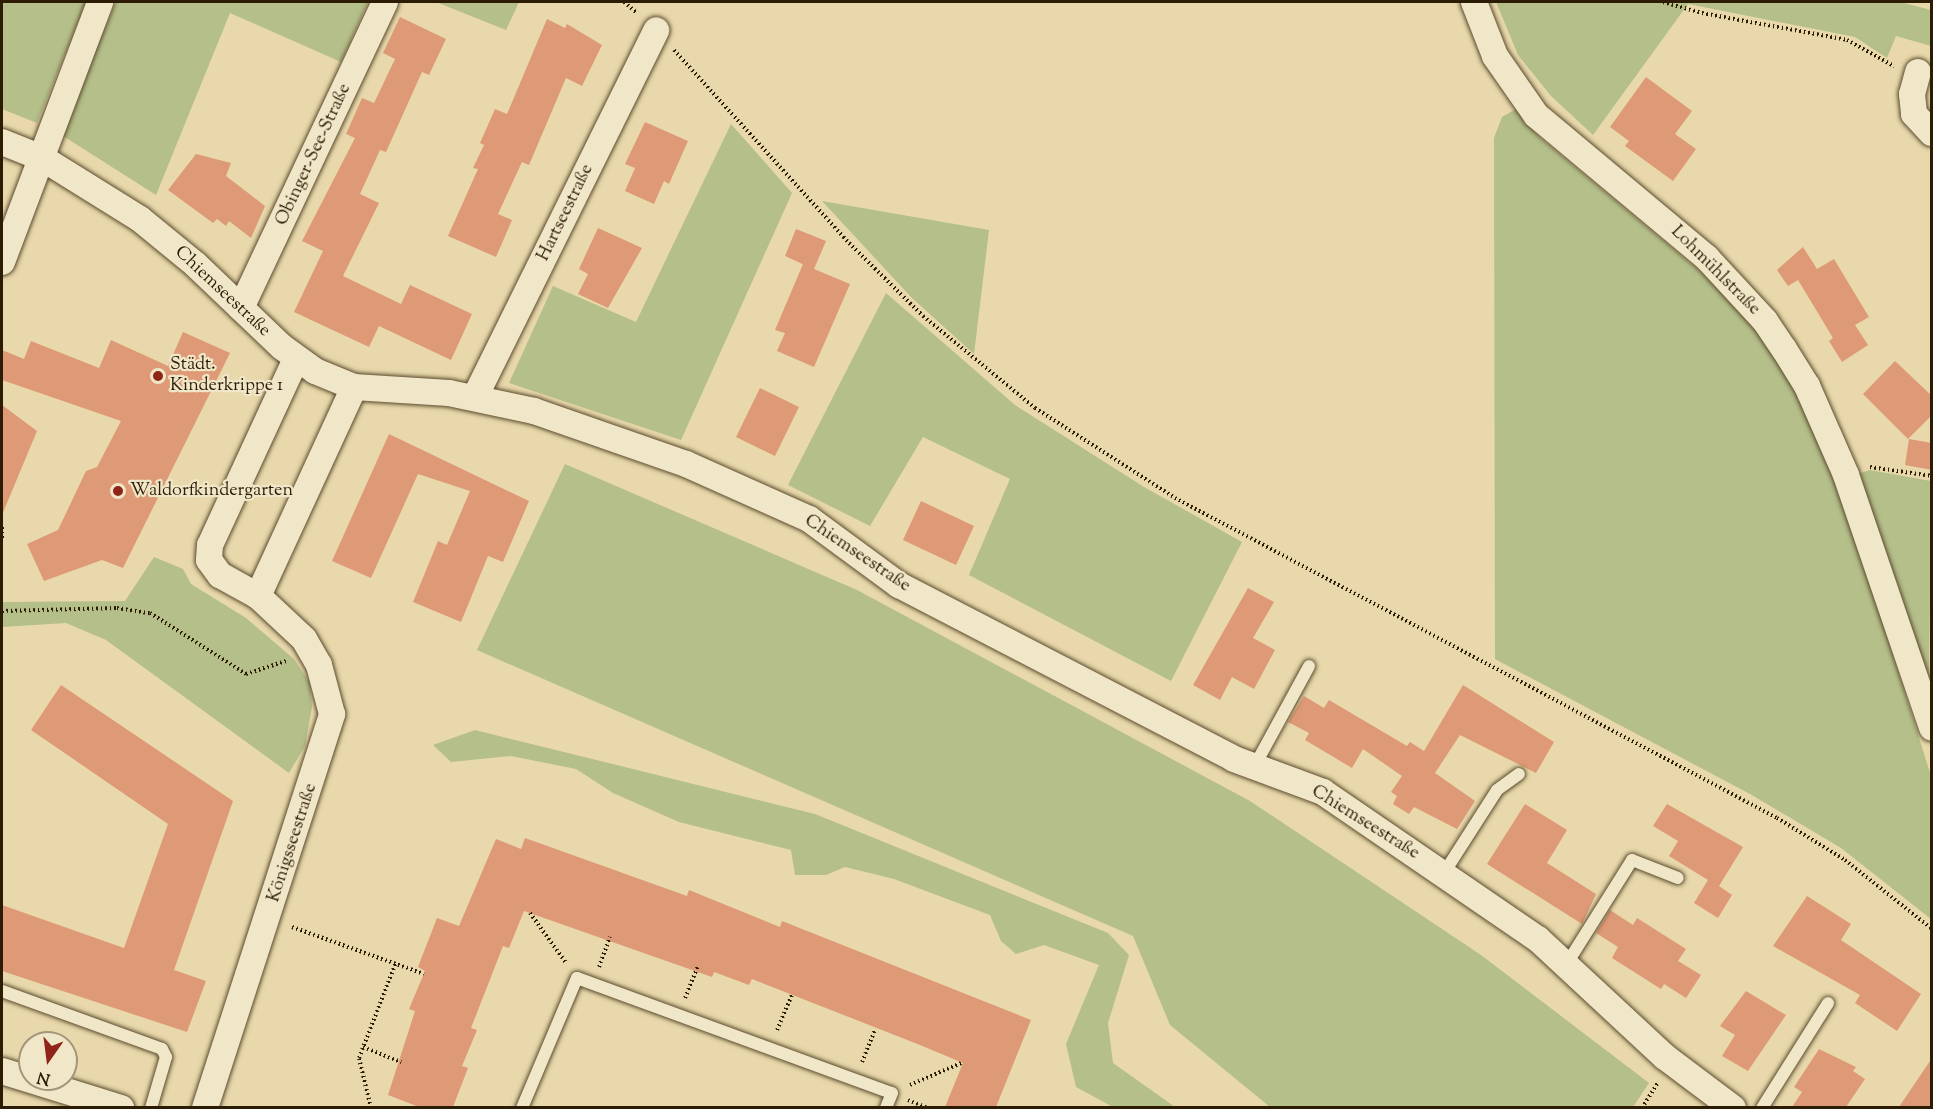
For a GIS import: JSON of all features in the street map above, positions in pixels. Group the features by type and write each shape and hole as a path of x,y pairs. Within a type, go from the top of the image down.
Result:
{"street":[{"path":"2,262 100,2"},
{"name":"Obinger-See-Straße","path":"241,308 386,2"},
{"name":"Lohmühlstraße","path":"1474,2 1495,57 1536,115 1652,208 1765,321 1807,386 1846,475 1932,728"},
{"name":"Hartseestraße","path":"476,397 656,30"},
{"path":"1918,72 1912,94 1914,114 1932,133"},
{"name":"Chiemseestraße","path":"2,142 42,158 140,219 296,359 354,387 476,397 534,411 686,464 808,519 899,585 1254,767 1323,792 1444,873 1566,965 1665,1057 1733,1107"},
{"name":"Königsseestraße","path":"205,1107 268,918 332,714 328,692 310,650 258,596 220,575 209,560 210,545 296,359"},
{"path":"258,596 354,387"},
{"path":"2,1071 121,1107"}],"lane":[{"path":"1254,767 1309,666"},
{"path":"1444,873 1497,790 1519,774"},
{"path":"1566,965 1632,860 1678,878"},
{"path":"522,1107 577,978 892,1093 886,1107"},
{"path":"2,991 162,1049 166,1057 151,1107"},
{"path":"1762,1107 1828,1003"}],"path":[{"path":"624,2 656,30 849,243 923,316 1035,408 1175,498 1777,818 1845,860 1932,929"},
{"path":"1663,2 1847,40 1897,68 1918,72"},
{"path":"1846,475 1868,466 1932,476"},
{"path":"2,527 2,540"},
{"path":"2,611 117,608 150,613 246,674 310,650"},
{"path":"530,913 577,978"},
{"path":"268,918 396,962 424,974"},
{"path":"592,984 610,937"},
{"path":"371,1107 359,1058 396,962"},
{"path":"678,1015 698,965"},
{"path":"770,1049 792,995"},
{"path":"855,1080 875,1030"},
{"path":"363,1047 401,1062"},
{"path":"892,1093 962,1063"},
{"path":"892,1093 928,1107"}],"green space":[{"path":"2,2 86,2 37,123 2,109"},
{"path":"116,2 368,2 341,62 230,13 156,195 60,134"},
{"path":"436,2 519,2 506,30"},
{"path":"1496,2 1900,2 1931,10 1931,46 1896,36 1887,58 1855,37 1688,4 1593,135 1551,96 1518,55"},
{"path":"1516,109 1539,137 1731,297 1787,373 1838,480 1931,776 1931,919 1841,848 1750,794 1495,659 1494,138 1502,117"},
{"path":"731,124 792,193 681,440 509,383 553,286 636,322"},
{"path":"822,201 989,230 974,354 912,298"},
{"path":"886,293 1015,405 1144,487 1242,542 1171,681 969,575 1010,479 923,437 870,526 788,485"},
{"path":"565,464 857,590 1250,801 1481,955 1649,1083 1633,1107 1270,1107 1170,1025 1133,936 477,650"},
{"path":"1870,470 1931,481 1929,689 1857,474"},
{"path":"154,557 183,569 191,584 246,618 294,659 310,683 312,707 305,746 289,773 106,640 66,623 2,627 2,602 125,601"},
{"path":"475,730 815,814 1108,933 1129,955 1108,1023 1113,1063 1175,1107 1113,1107 1076,1087 1066,1044 1099,965 1044,945 1016,954 1001,941 990,915 894,879 845,867 826,875 795,875 791,850 679,822 613,793 576,769 511,756 451,762 433,745"}],"building":[{"path":"400,17 446,39 429,75 422,72 386,152 380,150 360,194 379,203 343,276 401,304 410,285 472,314 451,360 379,326 369,347 294,312 323,251 302,241 355,138 346,134 362,98 374,103 395,59 383,53"},
{"path":"547,19 565,28 567,24 602,45 582,86 566,78 529,165 522,162 498,214 512,220 496,257 448,236 478,169 473,168 484,145 480,143 495,109 507,114"},
{"path":"1646,77 1692,111 1675,134 1696,149 1673,181 1625,146 1629,141 1610,127"},
{"path":"645,122 688,141 669,184 664,181 654,204 625,191 635,168 625,164"},
{"path":"196,154 231,163 226,176 265,206 251,238 229,221 226,226 217,219 213,223 168,190"},
{"path":"598,228 642,248 608,308 578,294 588,274 579,269"},
{"path":"796,229 826,241 814,269 850,284 814,367 777,351 785,333 775,330 803,264 785,256"},
{"path":"1803,247 1817,269 1834,259 1869,317 1855,325 1868,345 1842,362 1829,341 1833,338 1798,280 1788,286 1777,270"},
{"path":"183,332 230,353 123,568 102,560 44,581 27,544 58,530 86,471 97,467 121,421 2,380 2,350 24,359 31,341 99,368 111,340 168,366"},
{"path":"1895,361 1932,396 1932,415 1908,439 1863,394"},
{"path":"760,388 799,407 775,456 736,437"},
{"path":"2,405 37,431 2,515"},
{"path":"389,434 529,501 503,562 488,556 461,622 413,602 438,541 447,545 470,491 418,474 371,578 332,561"},
{"path":"1909,439 1932,443 1932,470 1905,465"},
{"path":"921,501 974,526 956,565 903,540"},
{"path":"1248,588 1274,602 1253,638 1275,650 1254,689 1232,677 1220,700 1193,685"},
{"path":"61,685 233,801 174,970 206,981 187,1032 2,971 2,905 124,948 168,824 31,730"},
{"path":"1463,685 1554,742 1536,773 1460,735 1435,773 1475,801 1457,829 1414,807 1409,814 1393,804 1397,796 1391,792 1402,776 1363,749 1352,768 1305,740 1309,733 1288,722 1304,696 1324,708 1329,700 1407,746 1410,742 1424,751"},
{"path":"1525,804 1567,830 1547,863 1596,894 1582,924 1487,864"},
{"path":"1667,804 1743,847 1719,886 1732,895 1718,918 1694,903 1708,880 1669,856 1678,841 1653,826"},
{"path":"525,838 687,896 689,890 780,927 782,921 1031,1020 996,1107 945,1107 963,1063 920,1045 752,979 749,985 714,972 712,977 524,911 509,948 503,946 471,1028 477,1030 462,1066 468,1068 453,1107 419,1107 388,1095 415,1011 409,1009 425,971 418,967 437,918 459,926 496,839 521,849"},
{"path":"1807,896 1851,924 1841,940 1921,994 1897,1031 1855,1003 1860,995 1773,946"},
{"path":"1610,910 1633,925 1637,918 1686,949 1678,961 1701,975 1686,998 1664,984 1661,989 1612,958 1618,947 1596,933"},
{"path":"1746,991 1786,1015 1748,1071 1722,1056 1735,1035 1720,1026"},
{"path":"1819,1049 1856,1067 1853,1071 1865,1079 1846,1107 1792,1107 1802,1092 1794,1087"},
{"path":"1932,1058 1932,1107 1899,1107"}],"place":[{"name":"Städt. Kinderkrippe 1","path":"158,376"},
{"name":"Waldorfkindergarten","path":"118,491"}]}
